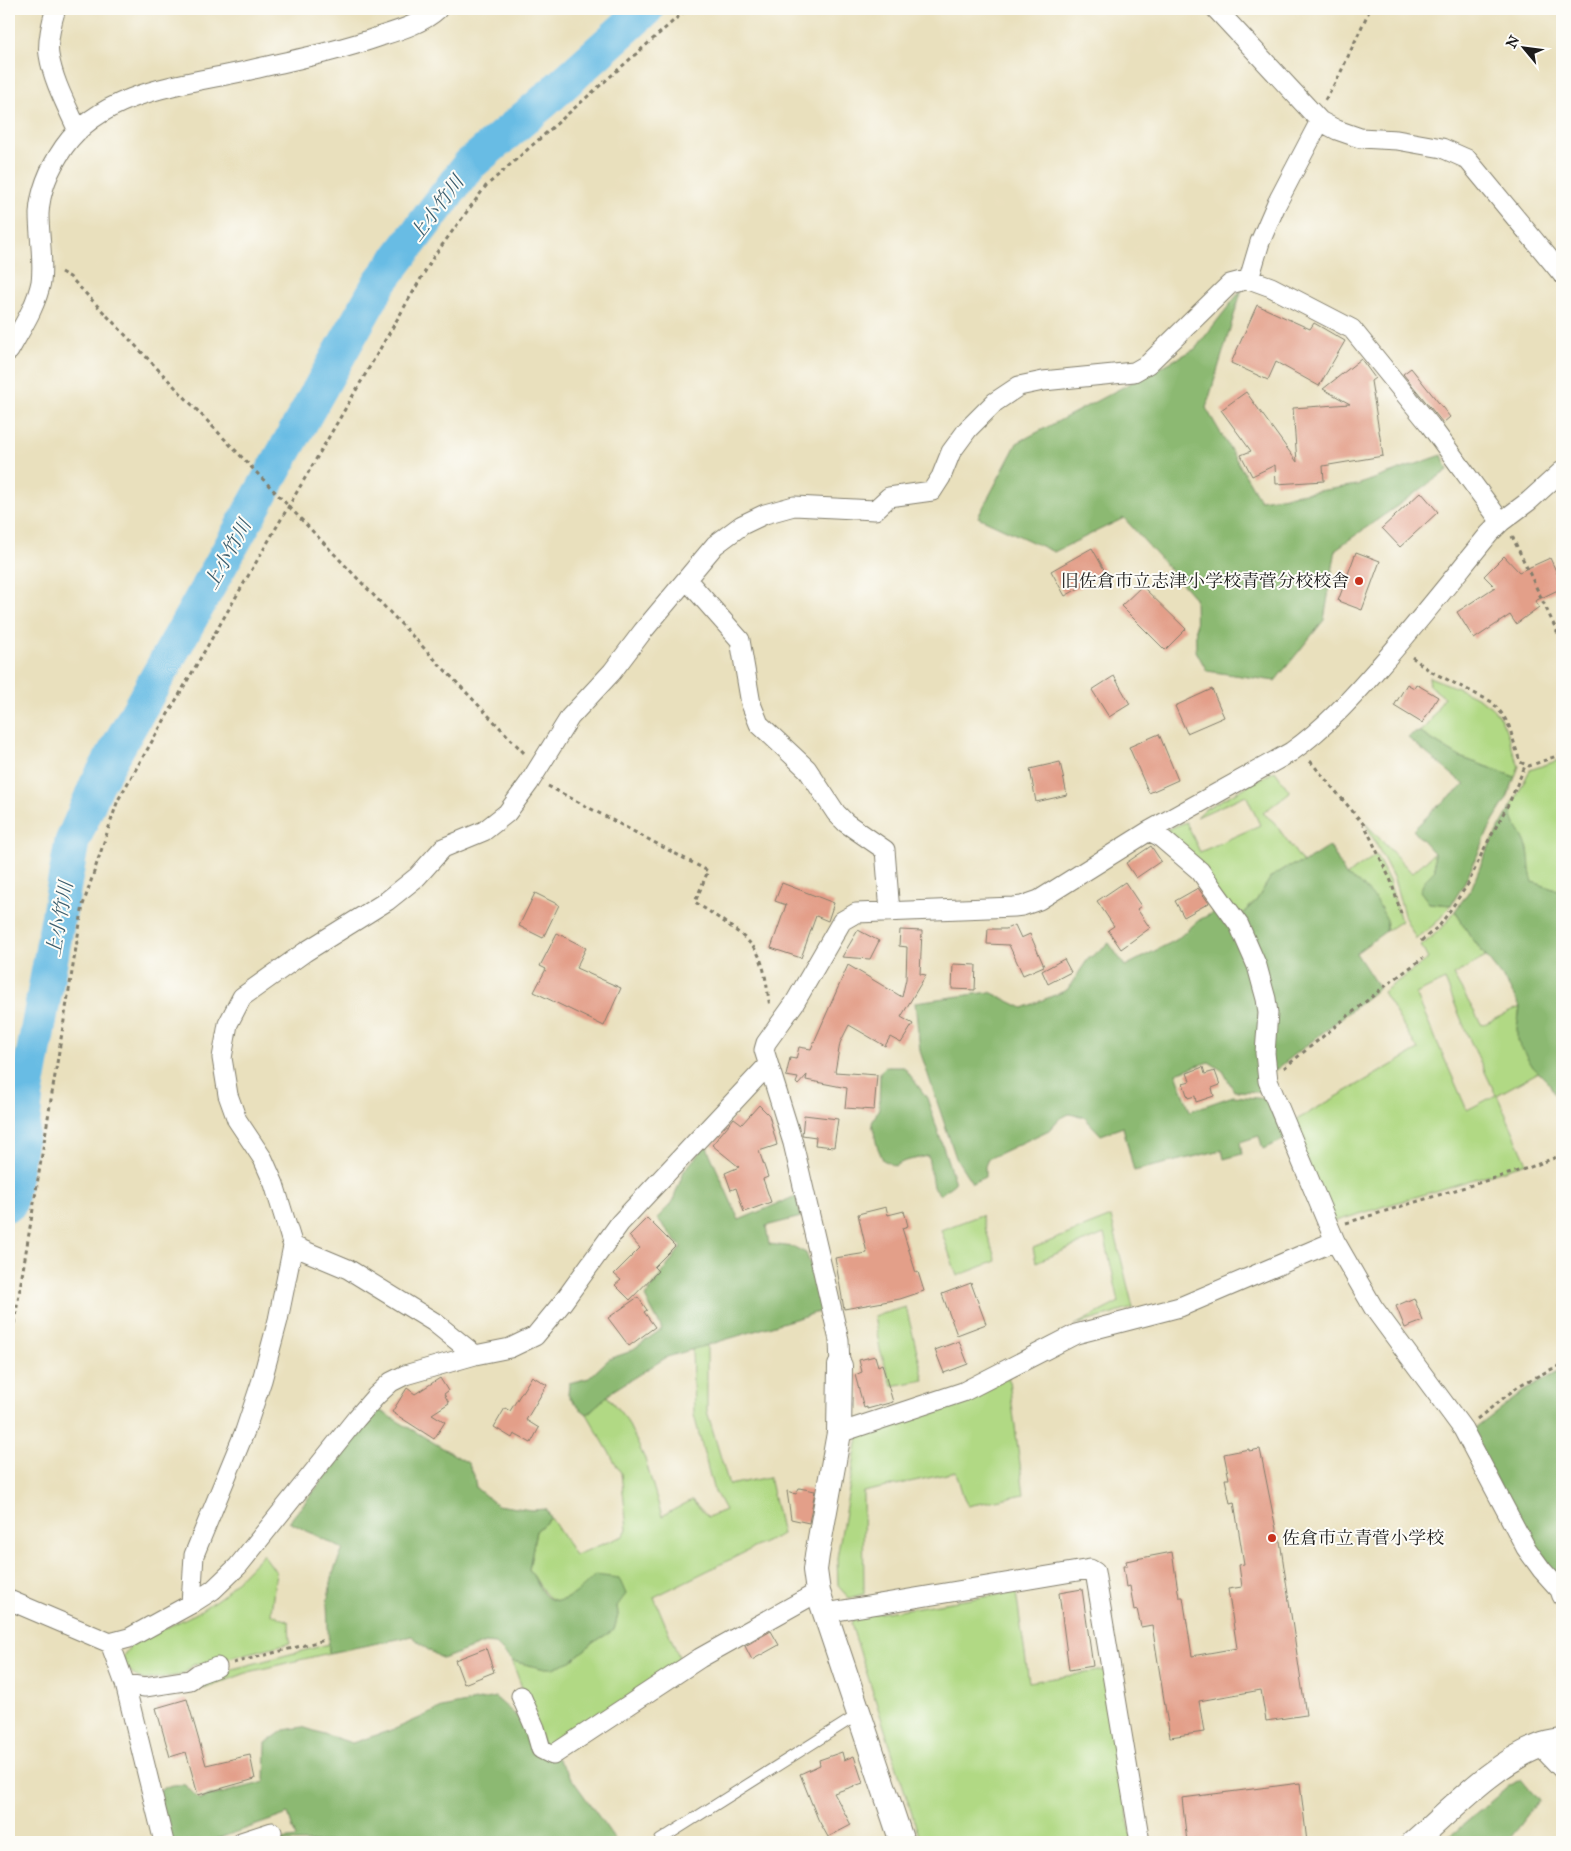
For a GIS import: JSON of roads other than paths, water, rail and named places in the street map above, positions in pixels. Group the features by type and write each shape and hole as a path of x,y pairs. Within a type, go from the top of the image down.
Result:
{"street":[{"path":"56,9 52,19 48,53 58,87 78,130"},
{"path":"9,351 32,308 41,282 42,261 39,212 48,175 64,147 78,130 106,110 147,92 357,44 404,28 438,9"},
{"path":"1216,9 1317,118 1337,130 1360,138 1397,140 1442,148 1467,158 1562,274"},
{"path":"1249,279 1260,242 1317,118"},
{"path":"191,1604 194,1555 245,1431 262,1380 278,1320 293,1246 274,1184 263,1159 237,1120 228,1095 222,1058 228,1024 242,997 305,952 387,901 417,877 444,848 484,831 507,813 570,717 612,672 643,631 715,545 742,526 766,514 794,506 875,510 889,498 932,491 941,477 951,452 968,429 995,402 1019,386 1043,381 1134,372 1148,364 1230,284 1249,279 1271,287 1352,329 1430,425 1503,521"},
{"path":"902,1842 821,1602 815,1570 816,1555 840,1433 839,1340 793,1142 764,1050 766,1043 794,1004 842,921 856,913 1014,907 1039,900 1149,830 1298,747 1345,705 1398,646 1489,534 1562,471"},
{"path":"687,580 740,640 750,704 759,724 807,768 836,813 846,823 885,850 890,912"},
{"path":"1149,830 1200,870 1239,925 1262,980 1266,998 1268,1013 1266,1052 1268,1081 1332,1235 1373,1307 1463,1430 1526,1548 1560,1590 1562,1596"},
{"path":"9,1600 110,1643 129,1638 213,1590 238,1566 356,1420 376,1396 391,1382 405,1375 475,1355 510,1348 535,1336 563,1302 620,1223 768,1064"},
{"path":"840,1433 963,1392 1076,1334 1180,1307 1332,1235"},
{"path":"293,1246 348,1269 434,1322 475,1355"},
{"path":"521,1696 541,1749 553,1755 700,1658 821,1602 1090,1570 1095,1572 1140,1842"},
{"path":"110,1643 125,1684 164,1842"},
{"path":"125,1684 145,1687 190,1680 198,1674 217,1667"},
{"path":"1414,1842 1493,1773 1511,1760 1551,1743 1562,1769"},
{"path":"241,1842 272,1832"}],"lane":[{"path":"660,1840 859,1714"}],"waterway":[{"name":"上小竹川","path":"9,1204 22,1130 26,1094 72,842 97,784 380,282 469,165 541,104 646,9"}],"place":[{"name":"旧佐倉市立志津小学校青菅分校校舎","path":"1359,581"},
{"name":"佐倉市立青菅小学校","path":"1272,1538"}]}
